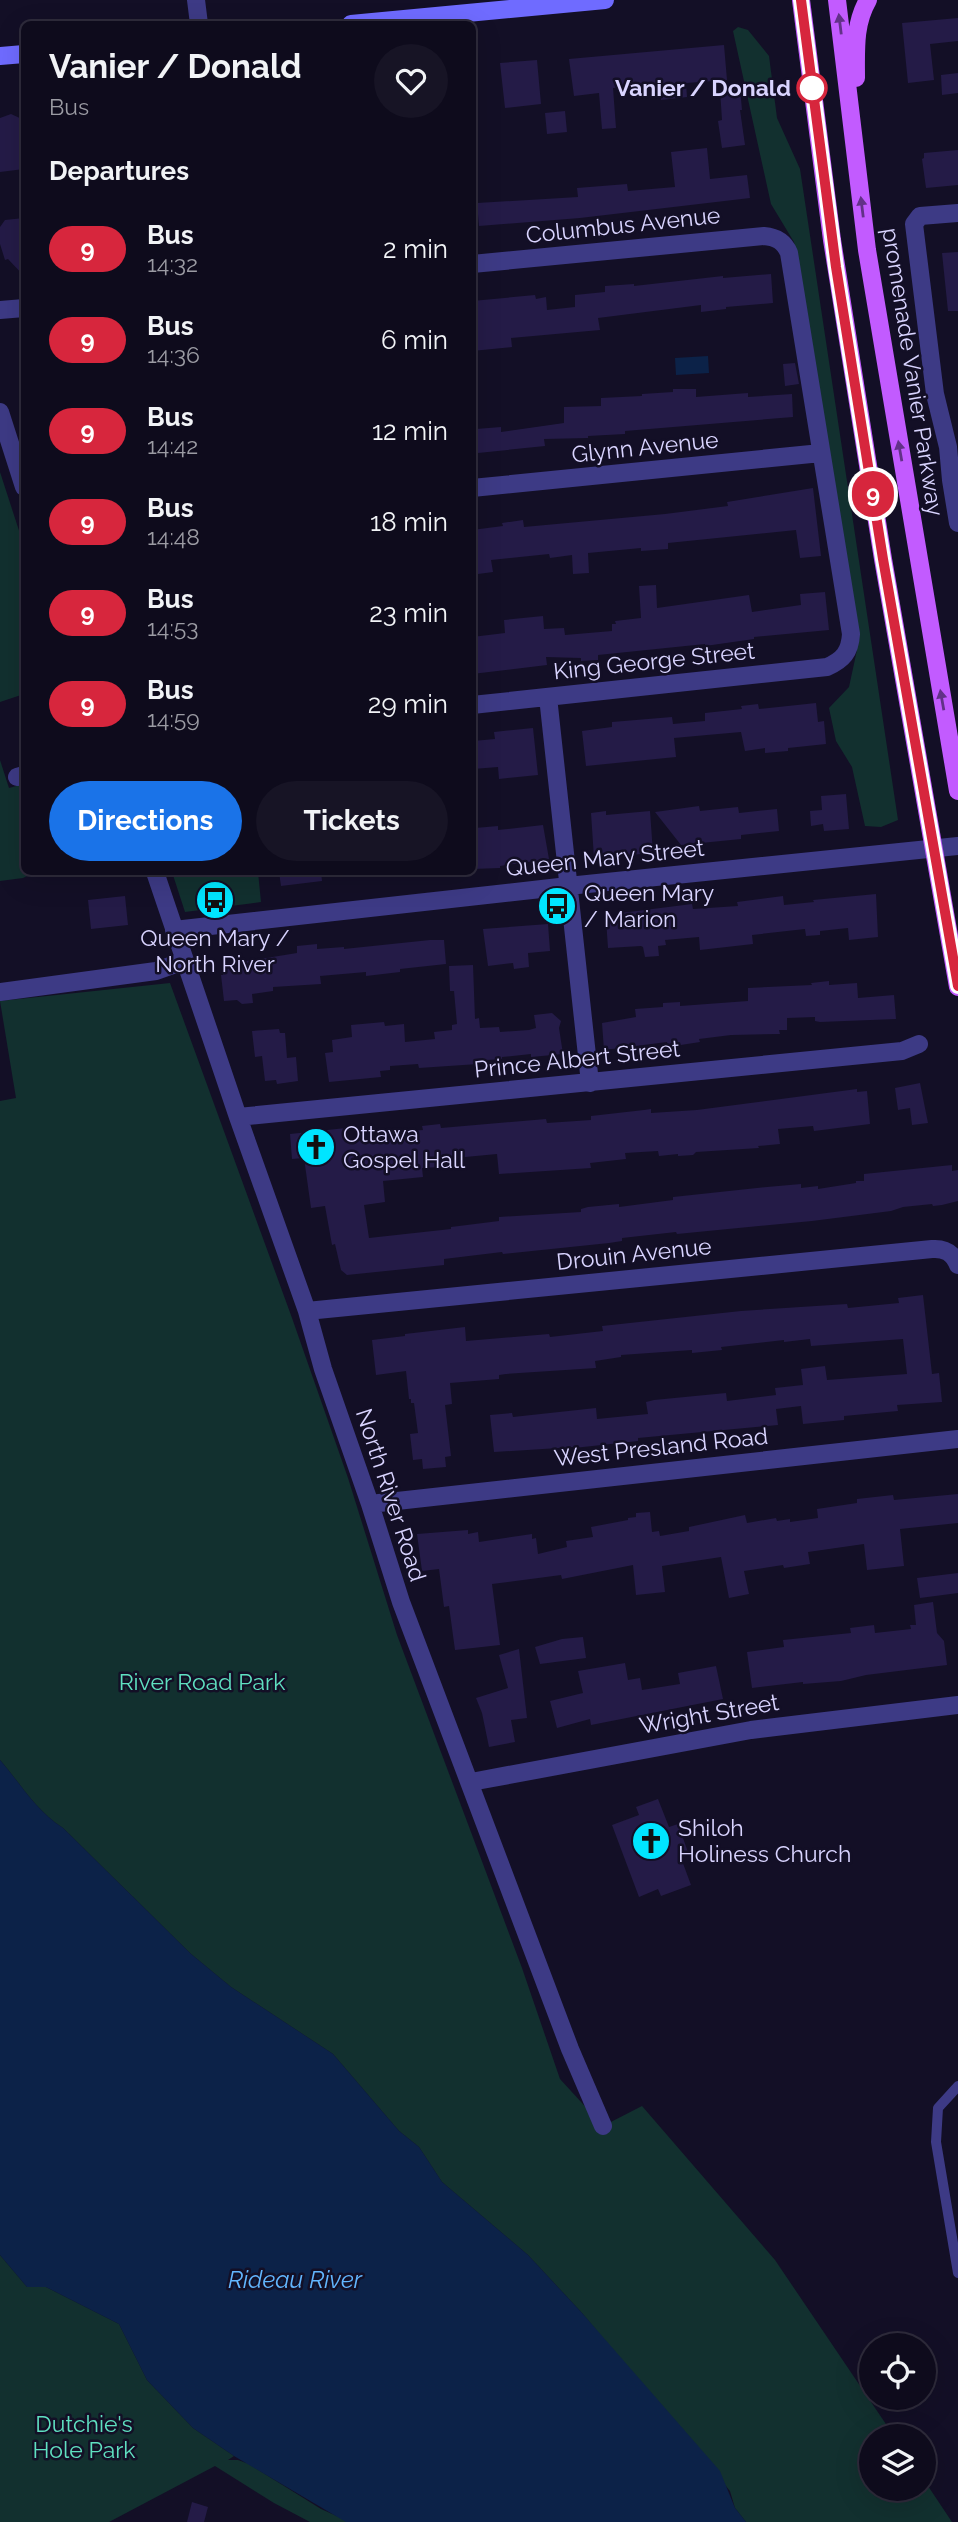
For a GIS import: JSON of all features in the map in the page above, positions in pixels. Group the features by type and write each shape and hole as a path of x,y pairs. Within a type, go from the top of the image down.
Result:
{"main road":[{"path":"801,0 832,240 883,559 958,987"},
{"name":"promenade Vanier Parkway","path":"837,0 877,314 958,791"},
{"path":"857,165 856,37 861,14 868,0"}],"street":[{"path":"197,0 199,21"},
{"path":"383,21 605,0"},
{"path":"0,56 21,54"},
{"path":"958,213 920,216 914,224 935,394 953,446 958,523"},
{"name":"Columbus Avenue","path":"476,264 764,236 778,239 789,253 821,453"},
{"path":"0,310 21,308"},
{"path":"0,412 21,478"},
{"name":"Glynn Avenue","path":"476,488 821,453"},
{"name":"King George Street","path":"476,705 819,668 839,661 848,651 851,634 821,453"},
{"path":"548,697 590,1083"},
{"name":"Queen Mary Street","path":"174,930 958,846"},
{"name":"North River Road","path":"156,875 307,1311 323,1369 401,1602 570,2049 603,2126"},
{"path":"0,992 156,971 184,961"},
{"name":"Prince Albert Street","path":"238,1117 902,1051 919,1044"},
{"name":"Drouin Avenue","path":"307,1311 932,1249 947,1251 956,1259 958,1265"},
{"name":"West Presland Road","path":"370,1504 958,1439"},
{"name":"Wright Street","path":"471,1782 751,1730 958,1705"}],"lane":[{"path":"958,2086 938,2108 936,2142 958,2273"}],"green space":[{"path":"738,27 748,30 769,56 777,118 800,169 898,820 881,827 865,826 852,767 836,741 829,708 849,687 857,650 794,242 771,204 733,31"},
{"path":"0,472 21,537 21,695 0,702"},
{"path":"0,760 9,788 21,785 21,875 29,875 0,881"},
{"path":"173,875 258,875 261,902 185,912"},
{"name":"River Road Park","path":"170,983 348,1478 397,1635 522,1968 560,2079 603,2126 642,2106 775,2260 859,2384 859,2410 876,2410 886,2424 859,2424 859,2501 936,2501 936,2498 952,2522 746,2522 735,2508 730,2491 582,2313 528,2255 442,2182 419,2147 399,2131 333,2054 231,1987 191,1954 63,1828 44,1813 0,1760 0,1101 16,1098 0,1001"},
{"name":"Dutchie's Hole Park","path":"0,2255 27,2287 46,2287 119,2324 147,2380 193,2428 234,2456 228,2460 249,2464 321,2509 350,2522 310,2522 215,2466 109,2522 0,2522"}],"water":[{"path":"708,356 709,373 676,375 675,358"},
{"name":"Rideau River","path":"0,1760 44,1813 63,1828 191,1954 231,1987 333,2054 399,2131 419,2147 442,2182 528,2255 582,2313 720,2471 735,2508 746,2522 346,2522 234,2456 193,2428 147,2380 119,2324 46,2287 27,2287 0,2255"}],"building":[{"path":"958,18 958,41 930,44 934,80 908,83 902,23"},
{"path":"724,45 727,80 686,83 687,97 661,100 659,83 613,88 616,128 602,129 599,93 574,96 569,59"},
{"path":"537,60 541,104 505,108 500,63"},
{"path":"958,73 958,93 942,95 941,75"},
{"path":"740,88 745,145 722,148 718,121 722,120 720,90"},
{"path":"565,111 567,132 547,134 545,113"},
{"path":"11,114 21,119 21,169 0,172 0,118"},
{"path":"707,148 710,179 747,175 750,198 580,218 479,226 477,203 578,197 577,188 627,184 628,191 675,187 671,152"},
{"path":"958,150 958,185 926,188 922,159 924,153"},
{"path":"21,218 21,273 8,259 5,260 0,244 0,227 5,220"},
{"path":"958,252 958,311 948,311 942,253"},
{"path":"771,274 773,303 701,312 701,305 598,318 600,330 511,338 512,347 476,351 476,301 535,295 536,299 546,297 547,310 575,307 575,295 605,292 605,286"},
{"path":"795,363 799,384 785,386 783,364"},
{"path":"673,389 696,389 696,397 748,393 748,397 792,394 793,417 625,431 625,434 588,438 544,439 545,446 478,453 476,429 501,427 501,432 564,423 564,407 601,406 601,398 642,396 673,392"},
{"path":"813,488 821,556 800,558 796,530 668,543 668,549 641,551 641,548 588,553 589,573 573,574 572,555 550,558 549,554 491,560 493,572 478,574 476,529 523,520 524,527 665,514 728,506 727,502"},
{"path":"656,585 657,608 749,595 752,612 801,605 800,594 825,592 829,630 754,637 705,646 598,655 598,660 546,657 547,665 476,674 476,637 505,633 504,620 543,616 544,629 564,628 565,635 612,631 615,621 641,618 639,586"},
{"path":"816,703 818,722 824,721 826,744 765,753 765,748 745,751 741,732 674,738 676,757 586,766 582,731 612,727 612,722 672,717 673,724 705,721 705,713 742,709 741,706 758,704 759,709"},
{"path":"533,728 538,775 499,779 498,767 476,769 476,741 495,739 494,732"},
{"path":"846,794 849,829 824,831 823,824 811,826 810,811 822,810 821,796"},
{"path":"699,806 700,811 738,807 739,813 777,809 779,831 741,835 741,839 681,845 655,812"},
{"path":"606,811 606,815 650,811 653,853 594,858 591,813"},
{"path":"543,825 549,859 500,868 476,869 476,828 498,826 498,830"},
{"path":"279,875 321,875 322,881 281,886"},
{"path":"876,894 878,937 849,940 848,928 820,931 820,935 806,936 805,929 752,935 753,944 700,950 699,937 665,940 666,945 658,946 659,956 645,957 641,946 608,948 606,919 622,917 621,913 692,904 693,909 738,906 737,902 783,896 784,905"},
{"path":"125,896 128,925 91,929 88,900"},
{"path":"548,924 550,951 528,953 529,967 514,969 513,963 488,966 483,929"},
{"path":"444,940 446,964 366,976 366,972 320,976 321,984 273,987 273,991 252,994 253,1003 224,1001 222,965 297,953 297,946 317,944 317,949 344,949"},
{"path":"473,965 475,1019 479,1018 480,1028 499,1027 500,1032 529,1030 536,1028 534,1015 552,1013 561,1021 559,1028 563,1054 502,1057 478,1064 419,1068 418,1064 390,1066 390,1070 380,1071 381,1077 329,1082 325,1053 333,1052 332,1040 352,1037 351,1025 384,1022 385,1026 404,1024 405,1042 435,1039 434,1032 452,1030 452,1025 457,1024 454,991 450,991 449,966"},
{"path":"829,981 829,985 857,983 858,998 894,995 896,1019 820,1022 815,1021 815,1017 787,1018 787,1030 779,1030 780,1034 731,1035 668,1047 667,1042 604,1050 602,1023 636,1017 635,1009 663,1007 663,1003 680,1002 680,1006 748,1001 748,988 812,985 811,983"},
{"path":"279,1029 280,1033 285,1033 287,1058 296,1057 298,1081 277,1084 276,1080 265,1081 262,1056 255,1057 252,1031"},
{"path":"920,1083 928,1123 912,1125 910,1108 898,1110 895,1088"},
{"path":"857,1089 857,1092 867,1091 870,1124 814,1131 813,1126 778,1129 780,1144 758,1146 759,1148 696,1152 693,1155 678,1156 659,1156 658,1151 625,1153 626,1159 590,1163 591,1168 499,1174 497,1154 444,1159 440,1167 422,1168 423,1177 383,1181 385,1202 364,1205 369,1238 451,1229 499,1221 499,1217 581,1212 581,1209 588,1207 619,1204 619,1207 673,1200 673,1197 801,1184 801,1188 818,1186 818,1189 864,1181 864,1174 952,1165 952,1171 958,1170 958,1201 812,1221 676,1232 622,1238 622,1241 609,1243 444,1259 444,1265 347,1275 341,1270 335,1244 332,1245 325,1206 311,1208 304,1158 292,1159 290,1134 346,1128 347,1142 400,1135 400,1132 423,1130 422,1126 440,1124 441,1128 546,1119 547,1123 591,1120 591,1116 651,1109 651,1113 697,1110"},
{"path":"923,1295 932,1374 939,1373 942,1402 897,1405 898,1411 844,1416 844,1420 803,1424 801,1406 776,1409 778,1425 638,1438 638,1441 574,1448 494,1452 490,1415 512,1413 513,1417 596,1408 597,1419 648,1414 646,1402 654,1400 726,1393 727,1401 776,1395 775,1388 803,1385 801,1369 825,1366 827,1380 907,1374 903,1339 811,1346 810,1339 784,1340 692,1353 692,1350 621,1355 595,1361 596,1368 506,1374 499,1375 499,1379 450,1383 452,1404 445,1405 451,1456 445,1457 446,1467 423,1469 422,1459 413,1460 410,1434 418,1433 414,1403 409,1399 406,1371 376,1375 372,1340 465,1327 466,1341 549,1334 550,1337 603,1331 602,1326 741,1311 847,1304 848,1308 899,1303 898,1298"},
{"path":"958,1494 958,1523 900,1529 904,1566 867,1570 864,1544 808,1552 810,1564 744,1571 749,1594 729,1598 721,1557 662,1566 665,1592 636,1595 633,1565 562,1579 561,1575 492,1584 500,1645 455,1650 449,1606 444,1607 439,1569 422,1571 417,1534 468,1530 468,1534 478,1532 479,1542 532,1534 532,1539 536,1538 538,1554 567,1547 566,1541 593,1537 591,1527 628,1520 636,1517 636,1513 650,1512 652,1532 659,1531 660,1536 689,1531 689,1527 745,1515 747,1523 776,1518 777,1521 790,1519 790,1522 818,1518 817,1509 857,1503 857,1499 893,1495 894,1500"},
{"path":"958,1573 958,1593 920,1598 917,1578"},
{"path":"933,1602 937,1633 944,1641 947,1665 866,1675 841,1681 752,1688 747,1652 784,1647 783,1640 851,1633 850,1628 874,1625 875,1633 911,1629 910,1625 916,1625 914,1605"},
{"path":"583,1637 586,1658 540,1664 535,1647 562,1639"},
{"path":"519,1649 527,1718 511,1720 515,1742 489,1747 476,1698 508,1688 499,1655"},
{"path":"625,1663 628,1680 640,1678 642,1690 680,1684 678,1673 716,1666 723,1699 591,1725 590,1719 557,1728 550,1701 583,1693 578,1671"},
{"name":"Shiloh Holiness Church","path":"658,1799 669,1827 678,1824 689,1855 681,1858 691,1885 661,1896 658,1889 639,1897 612,1825 639,1815 636,1807"},
{"path":"192,2502 208,2507 204,2522 187,2522"}],"bus line":[{"name":"9","path":"801,0 836,267 883,559 958,986"}],"place":[{"name":"Vanier / Donald","path":"812,88"},
{"name":"Queen Mary / North River","path":"215,900"},
{"name":"Queen Mary / Marion","path":"557,906"},
{"name":"Ottawa Gospel Hall","path":"316,1147"},
{"name":"Shiloh Holiness Church","path":"651,1841"}]}
